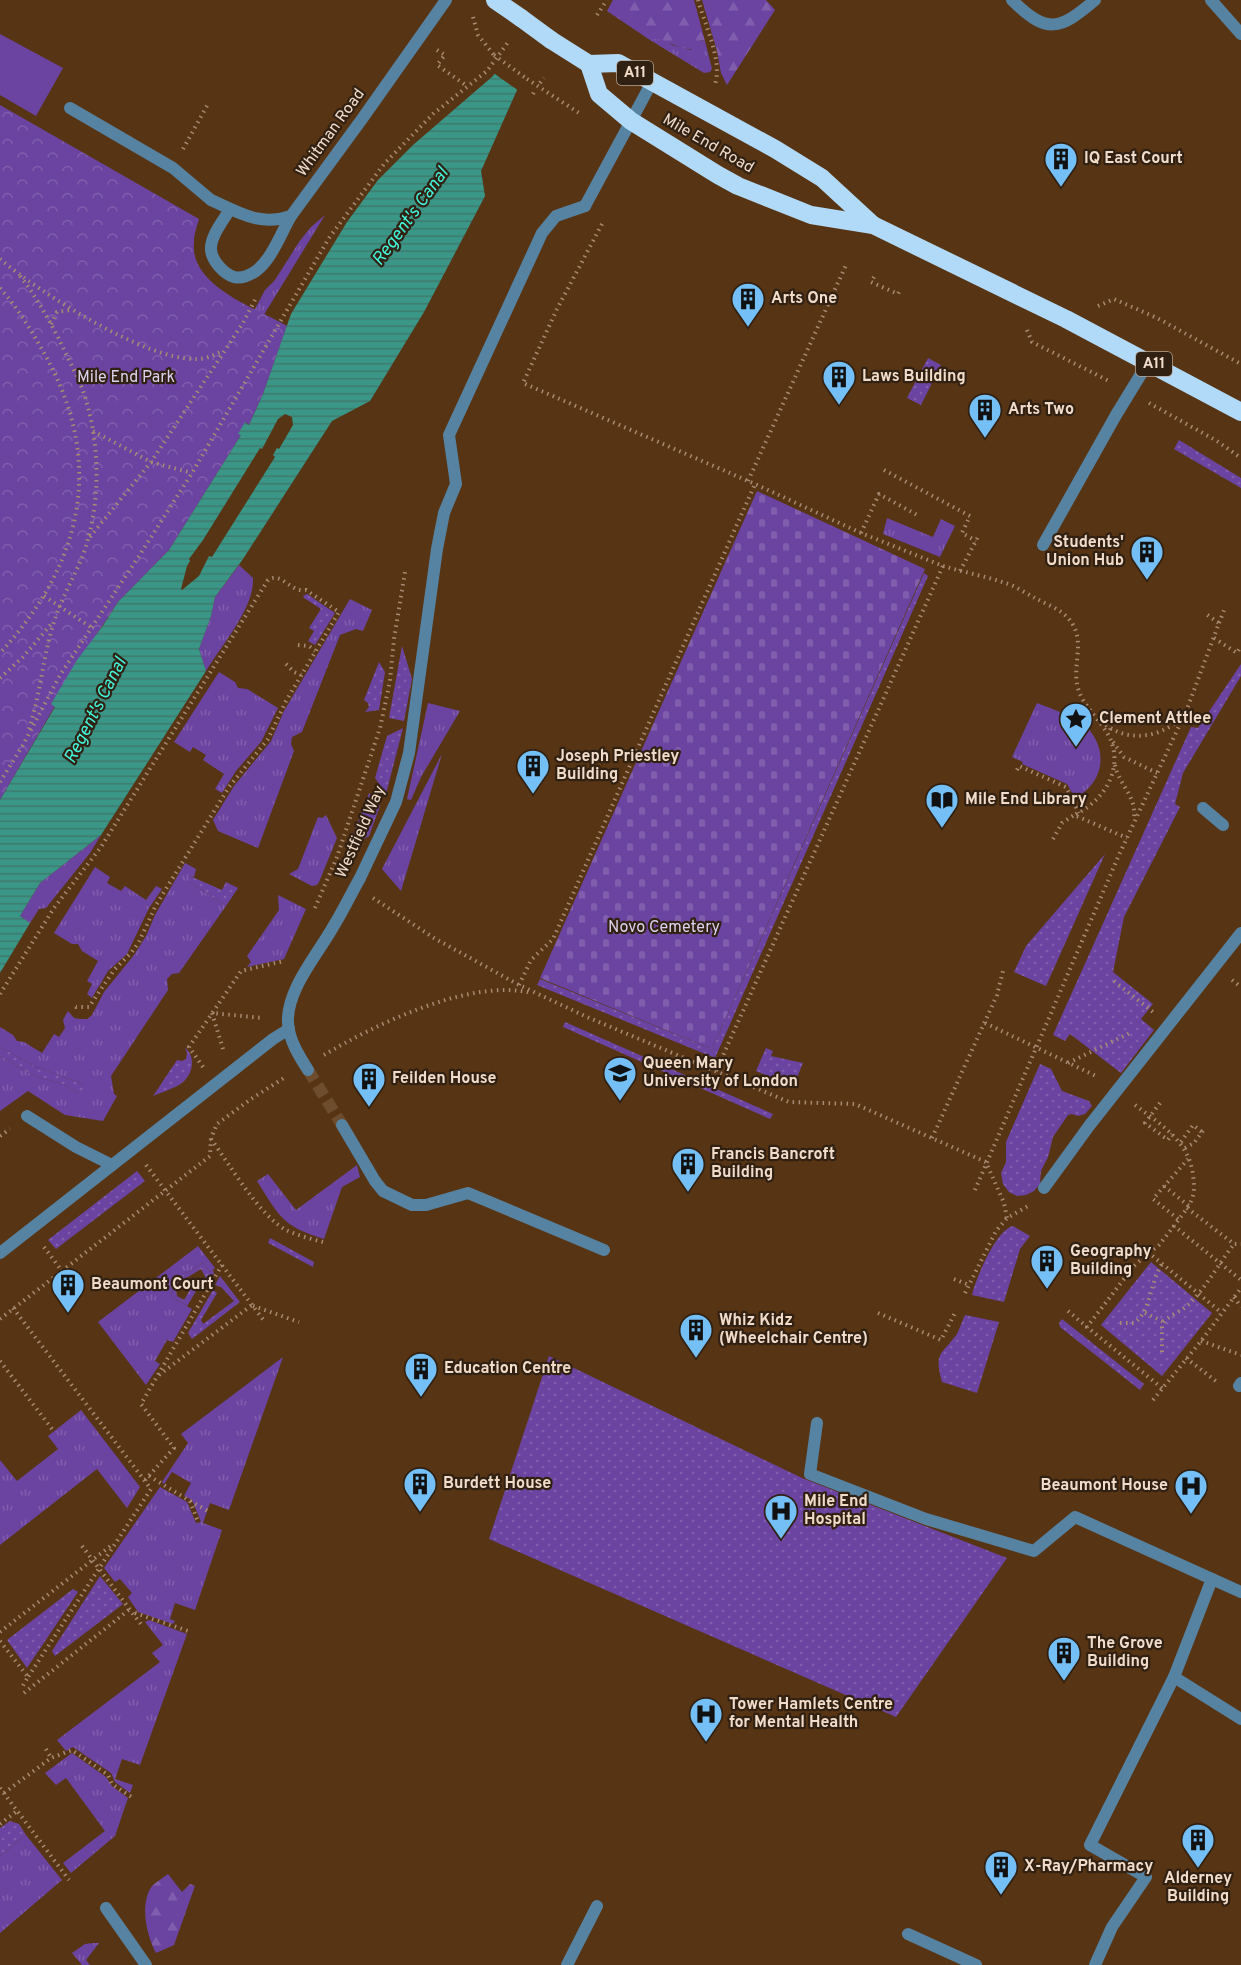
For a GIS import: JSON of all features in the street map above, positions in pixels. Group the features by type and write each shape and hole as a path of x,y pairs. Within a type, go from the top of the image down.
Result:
{"highway":[{"path":"495,0 589,64"},
{"name":"Mile End Road","path":"873,225 822,177 775,149 618,63 589,64 599,94 631,121 738,186 811,215 873,225 1149,361 1241,412"}],"street":[{"name":"Whitman Road","path":"250,274 258,270 267,258 291,216 446,0"},
{"path":"1012,0 1026,14 1039,22 1053,26 1067,22 1095,0"},
{"path":"1211,0 1241,34"},
{"path":"631,121 652,82"},
{"path":"70,108 173,168 211,200 266,221 277,221 291,216"},
{"name":"Westfield Way","path":"308,1070 292,1041 288,1020 291,1003 302,978 357,882 396,802 409,753 437,549 444,513 456,484 449,435 542,233 556,216 585,206 631,121"},
{"path":"231,208 213,240 211,250 215,262 234,278 242,278 250,274"},
{"path":"1042,545 1149,361"},
{"path":"1203,808 1222,825"},
{"path":"1044,1188 1089,1126 1241,933"},
{"path":"0,1253 273,1039 289,1029"},
{"path":"27,1116 76,1147 112,1165"},
{"path":"342,1125 375,1181 384,1191 412,1205 426,1205 468,1193 604,1250"},
{"path":"817,1423 810,1474 926,1519 1034,1551 1075,1517 1241,1592"},
{"path":"1095,1965 1112,1927 1146,1877 1090,1845 1174,1677 1212,1579"},
{"path":"1174,1677 1241,1719"},
{"path":"567,1965 597,1906"},
{"path":"106,1908 146,1965"},
{"path":"909,1934 976,1965"}],"path":[{"path":"597,15 607,0"},
{"path":"698,0 716,59 718,71 715,84"},
{"path":"471,9 478,35 494,55 527,78"},
{"path":"0,782 23,745 60,675 192,473 330,237 384,164 433,114 487,71 513,36"},
{"path":"435,49 445,55 437,65 467,87"},
{"path":"540,83 544,78"},
{"path":"173,168 208,104"},
{"path":"604,220 557,309 523,383 861,533 943,566 1006,583 1066,616 1073,625 1079,644 1075,672 1078,690 1086,706 1124,757 1157,773"},
{"path":"0,259 20,276 124,337 168,355 195,359 207,358 224,351"},
{"path":"748,481 846,265"},
{"path":"88,539 151,462 243,323 256,296 250,274"},
{"path":"20,276 36,296 82,389 92,431 96,487 88,539 54,621 35,711 23,745"},
{"path":"874,278 871,282 898,294 900,290"},
{"path":"0,288 26,322 66,398 76,431 79,464 78,503 67,549 44,596 0,653"},
{"path":"1066,319 1114,300 1157,318 1241,364"},
{"path":"51,325 57,312 74,309"},
{"path":"1032,342 1111,382"},
{"path":"1152,405 1216,441 1241,458"},
{"path":"92,431 151,462 192,473"},
{"path":"884,470 970,516 962,533 976,540"},
{"path":"519,985 531,960 553,939 755,484"},
{"path":"861,533 879,494 919,516"},
{"path":"960,571 979,535"},
{"path":"716,1071 943,566"},
{"path":"311,916 337,857 380,728 390,681 405,572"},
{"path":"0,994 54,908 101,847 268,580 279,577 300,591 306,590 339,612 275,722 268,739 229,787 169,883 131,953 114,970 89,1007 76,1007 72,1004"},
{"path":"44,596 92,628"},
{"path":"975,1190 1127,838 1184,716 1225,608"},
{"path":"1206,614 1219,623"},
{"path":"0,678 23,657 54,621"},
{"path":"1214,638 1237,653 1241,646"},
{"path":"298,645 309,646 315,651"},
{"path":"286,664 294,672 302,675"},
{"path":"1116,713 1109,737 1119,778 1134,805 1132,827"},
{"path":"1095,716 1110,728 1129,735 1146,736 1173,726 1184,716"},
{"path":"1053,839 1062,823 1091,806 1102,796 1110,780 1114,761"},
{"path":"1017,770 1019,766 1066,787 1079,813"},
{"path":"1074,815 1127,838"},
{"path":"357,882 434,938 541,996 789,1102 855,1104 986,1162 1004,1203 1007,1218"},
{"path":"189,1047 241,971 291,960 286,968"},
{"path":"933,1138 997,995 1004,967"},
{"path":"1114,981 1156,1014 1151,1019"},
{"path":"322,1056 384,1024 449,999 507,990 541,996"},
{"path":"0,1319 210,1156 211,1138 217,1124 291,1074 268,1028 269,1018 212,1013"},
{"path":"212,1013 230,1073"},
{"path":"985,1023 1077,1066"},
{"path":"1068,1063 1138,1029"},
{"path":"1160,1103 1145,1123 1168,1140 1172,1134"},
{"path":"1087,1327 1134,1266 1159,1245 1188,1207 1194,1195 1192,1170 1185,1148 1172,1134 1149,1116"},
{"path":"1181,1142 1193,1125 1204,1130 1194,1143 1185,1148"},
{"path":"211,1138 255,1200 273,1221 287,1231 326,1243"},
{"path":"133,1149 265,1322"},
{"path":"1178,1219 1164,1211 1153,1199 1189,1158"},
{"path":"1164,1186 1234,1244 1241,1244"},
{"path":"965,1293 996,1231 1007,1218 1027,1208 1044,1188"},
{"path":"1174,1226 1241,1280"},
{"path":"1218,1231 1221,1226"},
{"path":"30,1229 62,1271"},
{"path":"1162,1352 1164,1322 1186,1307 1234,1244"},
{"path":"1149,1253 1222,1313"},
{"path":"1120,1323 1134,1323 1145,1313 1154,1277 1162,1264"},
{"path":"145,1480 174,1448 141,1404 222,1265"},
{"path":"954,1279 969,1285"},
{"path":"1153,1400 1241,1288"},
{"path":"1234,1297 1241,1307"},
{"path":"252,1306 299,1322"},
{"path":"157,1376 252,1306"},
{"path":"13,1308 151,1489 28,1677 22,1691 131,1611"},
{"path":"1068,1311 1162,1388"},
{"path":"878,1313 941,1340 955,1313"},
{"path":"1145,1313 1164,1322"},
{"path":"1201,1341 1241,1355"},
{"path":"1186,1358 1223,1387"},
{"path":"0,1361 52,1429"},
{"path":"149,1476 208,1511"},
{"path":"190,1501 198,1522"},
{"path":"0,1632 116,1542"},
{"path":"82,1546 143,1627"},
{"path":"131,1611 191,1632"},
{"path":"0,1641 28,1677"},
{"path":"46,1749 51,1758"},
{"path":"4,1793 51,1758 72,1750 108,1775 112,1784 133,1798"},
{"path":"0,1788 69,1880"},
{"path":"0,1824 17,1811"}],"green space":[{"path":"613,0 694,0 705,41 700,40 696,49 689,49 660,40 650,40 607,11"},
{"path":"702,0 766,0 775,10 727,85 721,73"},
{"path":"0,34 63,68 36,116 0,95"},
{"path":"653,38 666,40 672,45 691,50 699,40 705,41 712,69 704,73 650,40"},
{"name":"Mile End Park","path":"0,105 199,219 194,242 195,258 202,271 227,294 287,326 263,394 249,425 246,422 239,434 241,435 169,550 118,602 51,704 55,706 0,800"},
{"path":"325,215 265,313 254,345 246,326 265,290 275,280 310,228"},
{"path":"928,358 941,365 921,405 907,398"},
{"path":"1179,440 1241,478 1241,488 1174,449"},
{"name":"Novo Cemetery","path":"757,491 925,569 712,1049 540,978"},
{"path":"887,518 933,537 941,519 955,526 940,557 883,534"},
{"path":"239,565 253,578 249,601 236,626 206,671 199,649 215,597"},
{"path":"924,573 928,576 715,1058 537,985 540,979 712,1049"},
{"path":"307,594 335,613 315,645 308,641 314,631 309,628 321,609 304,598 303,596"},
{"path":"350,599 372,610 363,631 356,629 340,635 302,732 292,737 291,744 294,751 258,848 218,831 213,820 234,786 271,741 284,711"},
{"path":"402,646 412,679 404,721 389,718"},
{"path":"379,662 385,672 379,710 365,712 369,707 364,700"},
{"path":"1241,664 1241,676 1183,773 1175,804 1180,807 1124,917 1113,972 1153,1004 1141,1019 1154,1030 1121,1073 1070,1034 1065,1041 1053,1035 1191,727 1198,728"},
{"path":"219,672 235,682 238,688 247,689 278,708 261,742 236,771 222,793 215,789 224,774 203,760 206,755 193,747 190,752 174,742"},
{"path":"428,703 460,711 421,777 411,800 407,799"},
{"path":"1037,703 1084,724 1098,744 1100,762 1096,778 1084,793 1075,798 1067,784 1022,764 1023,762 1012,757"},
{"path":"403,728 386,794 375,778 387,736"},
{"path":"442,754 401,891 382,869"},
{"path":"369,793 380,806 369,836 348,848"},
{"path":"326,815 337,838 319,882 312,886 289,874 298,869 318,817 322,818"},
{"path":"101,835 90,853 46,908 39,909 30,923 20,916 40,883"},
{"path":"1105,854 1046,986 1014,972 1026,946"},
{"path":"185,863 196,869 194,877 190,876 190,882 226,906 179,973 172,974 167,979 168,990 111,1076 114,1094 117,1096 103,1121 65,1115 28,1091 0,1111 0,1056 35,1076 62,1084 79,1093 83,1084 34,1066 0,1047 0,1027 13,1035 17,1041 24,1042 42,1053 54,1034 59,1037 65,1028 63,1020 68,1011 74,1018 80,1019 87,1019 92,1015 104,992 134,955 146,936 155,915"},
{"path":"95,867 110,877 107,883 121,891 125,886 146,900 156,886 162,889 149,908 127,954 108,971 92,998 87,994 92,984 87,981 98,961 82,951 78,944 72,944 54,933"},
{"path":"190,876 222,890 226,882 238,888 226,906 190,882 188,879"},
{"path":"278,895 306,909 284,959 247,967 251,962 247,956 279,910"},
{"path":"565,1022 773,1114 770,1119 563,1027"},
{"path":"0,1047 34,1066 86,1086 83,1092 79,1093 62,1084 35,1076 0,1056"},
{"path":"185,1048 192,1060 191,1070 186,1079 177,1086 153,1096 177,1060 186,1059"},
{"path":"766,1048 773,1051 771,1056 803,1063 793,1087 756,1071"},
{"path":"1040,1064 1051,1069 1062,1091 1089,1101 1092,1106 1085,1114 1068,1115 1053,1137 1048,1157 1041,1171 1040,1184 1034,1191 1017,1196 1009,1192 1003,1184 1001,1173 1006,1162 1006,1142"},
{"path":"357,1165 360,1177 342,1187 324,1239 299,1229 283,1218 257,1181 268,1174 296,1210"},
{"path":"137,1171 145,1181 56,1249 48,1240"},
{"path":"1013,1226 1030,1236 1020,1249 1004,1302 972,1295 982,1267 994,1245 1007,1229"},
{"path":"270,1238 314,1262 313,1267 268,1243"},
{"path":"198,1246 215,1268 210,1272 203,1263 170,1283 172,1297 192,1309 173,1342 167,1340 155,1361 160,1364 146,1385 98,1322"},
{"path":"1151,1262 1212,1313 1162,1376 1101,1325"},
{"path":"203,1263 210,1272 213,1270 214,1274 207,1280 201,1269 175,1285 177,1296 184,1300 191,1288 198,1288 187,1306 172,1297 170,1283"},
{"path":"220,1276 240,1302 192,1339 188,1333 213,1290 217,1293 201,1320 203,1324 234,1301 221,1287 215,1285"},
{"path":"965,1315 999,1322 977,1393 942,1382 940,1372 940,1355 957,1334"},
{"path":"1062,1319 1144,1384 1140,1390 1060,1327 1059,1323"},
{"path":"549,1356 802,1478 1007,1558 896,1717 489,1539"},
{"path":"283,1357 229,1510 210,1503 203,1523 222,1530 195,1610 175,1603 170,1619 175,1621 173,1624 138,1612 128,1597 132,1593 120,1579 115,1582 104,1568 160,1487 187,1502 196,1523 201,1522 192,1500 184,1496 191,1483 172,1472 164,1484 162,1482 188,1443 181,1434"},
{"path":"81,1410 140,1487 127,1508 97,1469 0,1545 0,1460 17,1481 58,1449 48,1436"},
{"path":"100,1576 123,1604 55,1656 52,1651"},
{"path":"73,1589 78,1592 27,1668 7,1640"},
{"path":"149,1620 187,1634 140,1765 122,1759 115,1779 133,1785 130,1793 115,1782 111,1773 73,1747 66,1751 57,1740 160,1662 152,1653 163,1645 145,1622"},
{"path":"72,1753 106,1777 112,1786 128,1798 115,1836 71,1873 63,1863 105,1831 66,1778 56,1785 45,1773"},
{"path":"10,1821 19,1824 26,1835 0,1856 0,1828"},
{"path":"26,1835 62,1880 0,1933 0,1856"},
{"path":"168,1874 182,1892 190,1884 195,1886 174,1945 156,1953 147,1929 146,1902 152,1886"},
{"path":"99,1943 86,1960 90,1965 82,1965 72,1953 85,1944"}],"water":[{"name":"Regent's Canal","path":"545,0 574,0 517,90 481,171 485,196 424,312 370,401 332,421 243,559 215,597 199,649 206,671 101,835 40,883 20,916 30,923 0,973 0,800 55,707 51,704 77,660 118,602 169,550 241,435 238,434 245,422 249,425 263,394 291,314 347,222 378,180 413,145 493,76","holes":["285,414 292,417 293,425 273,455 275,457 212,557 209,556 199,576 182,590 189,559 260,448 262,449 278,419"]}],"pier":[{"path":"541,0 577,0 519,91 492,72"}],"tunnel":[{"path":"308,1070 342,1125"}],"place":[{"name":"IQ East Court","path":"1061,188"},
{"name":"Arts One","path":"748,328"},
{"name":"Laws Building","path":"839,406"},
{"name":"Arts Two","path":"985,439"},
{"name":"Students' Union Hub","path":"1147,581"},
{"name":"Clement Attlee","path":"1076,748"},
{"name":"Joseph Priestley Building","path":"533,795"},
{"name":"Mile End Library","path":"942,829"},
{"name":"Queen Mary University of London","path":"620,1102"},
{"name":"Feilden House","path":"369,1108"},
{"name":"Francis Bancroft Building","path":"688,1193"},
{"name":"Geography Building","path":"1047,1290"},
{"name":"Beaumont Court","path":"68,1314"},
{"name":"Whiz Kidz (Wheelchair Centre)","path":"696,1359"},
{"name":"Education Centre","path":"421,1398"},
{"name":"Burdett House","path":"420,1513"},
{"name":"Beaumont House","path":"1191,1515"},
{"name":"Mile End Hospital","path":"781,1540"},
{"name":"The Grove Building","path":"1064,1682"},
{"name":"Tower Hamlets Centre for Mental Health","path":"706,1743"},
{"name":"Alderney Building","path":"1198,1869"},
{"name":"X-Ray/Pharmacy","path":"1001,1896"}]}
